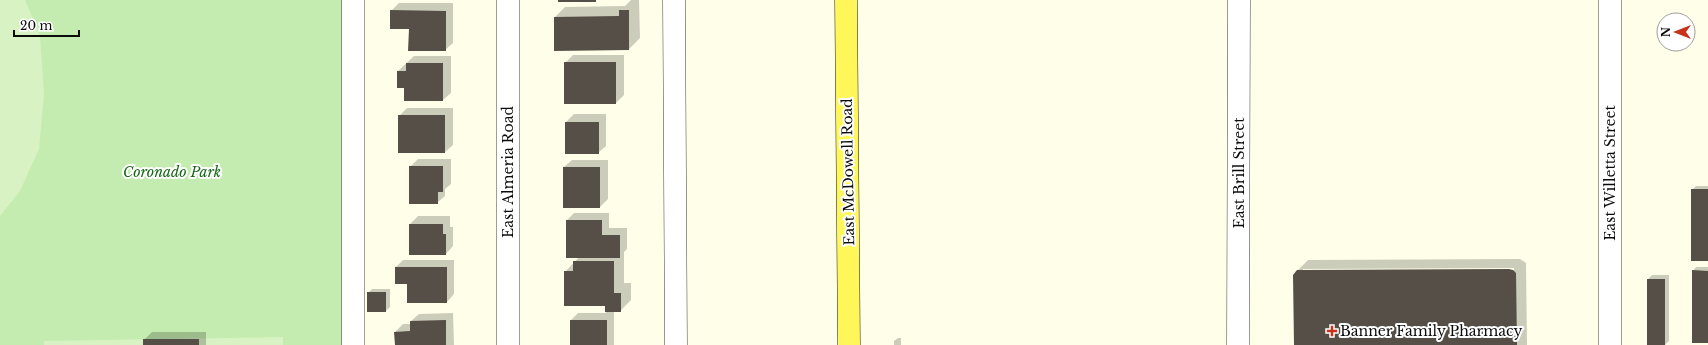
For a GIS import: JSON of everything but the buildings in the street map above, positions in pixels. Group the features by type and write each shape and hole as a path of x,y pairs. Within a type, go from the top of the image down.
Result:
{"main road":[{"name":"East McDowell Road","path":"846,0 850,345"}],"street":[{"path":"352,345 353,0"},
{"name":"East Almeria Road","path":"508,0 508,345"},
{"path":"674,0 676,345"},
{"name":"East Brill Street","path":"1238,345 1239,0"},
{"name":"East Willetta Street","path":"1610,0 1610,345"}],"green space":[{"name":"Coronado Park","path":"0,0 344,0 345,345 0,345"},
{"path":"0,0 25,0 40,36 44,94 39,149 20,191 0,216"},
{"path":"283,337 283,345 44,345 44,341"}],"place":[{"name":"Banner Family Pharmacy","path":"1332,331"}]}
